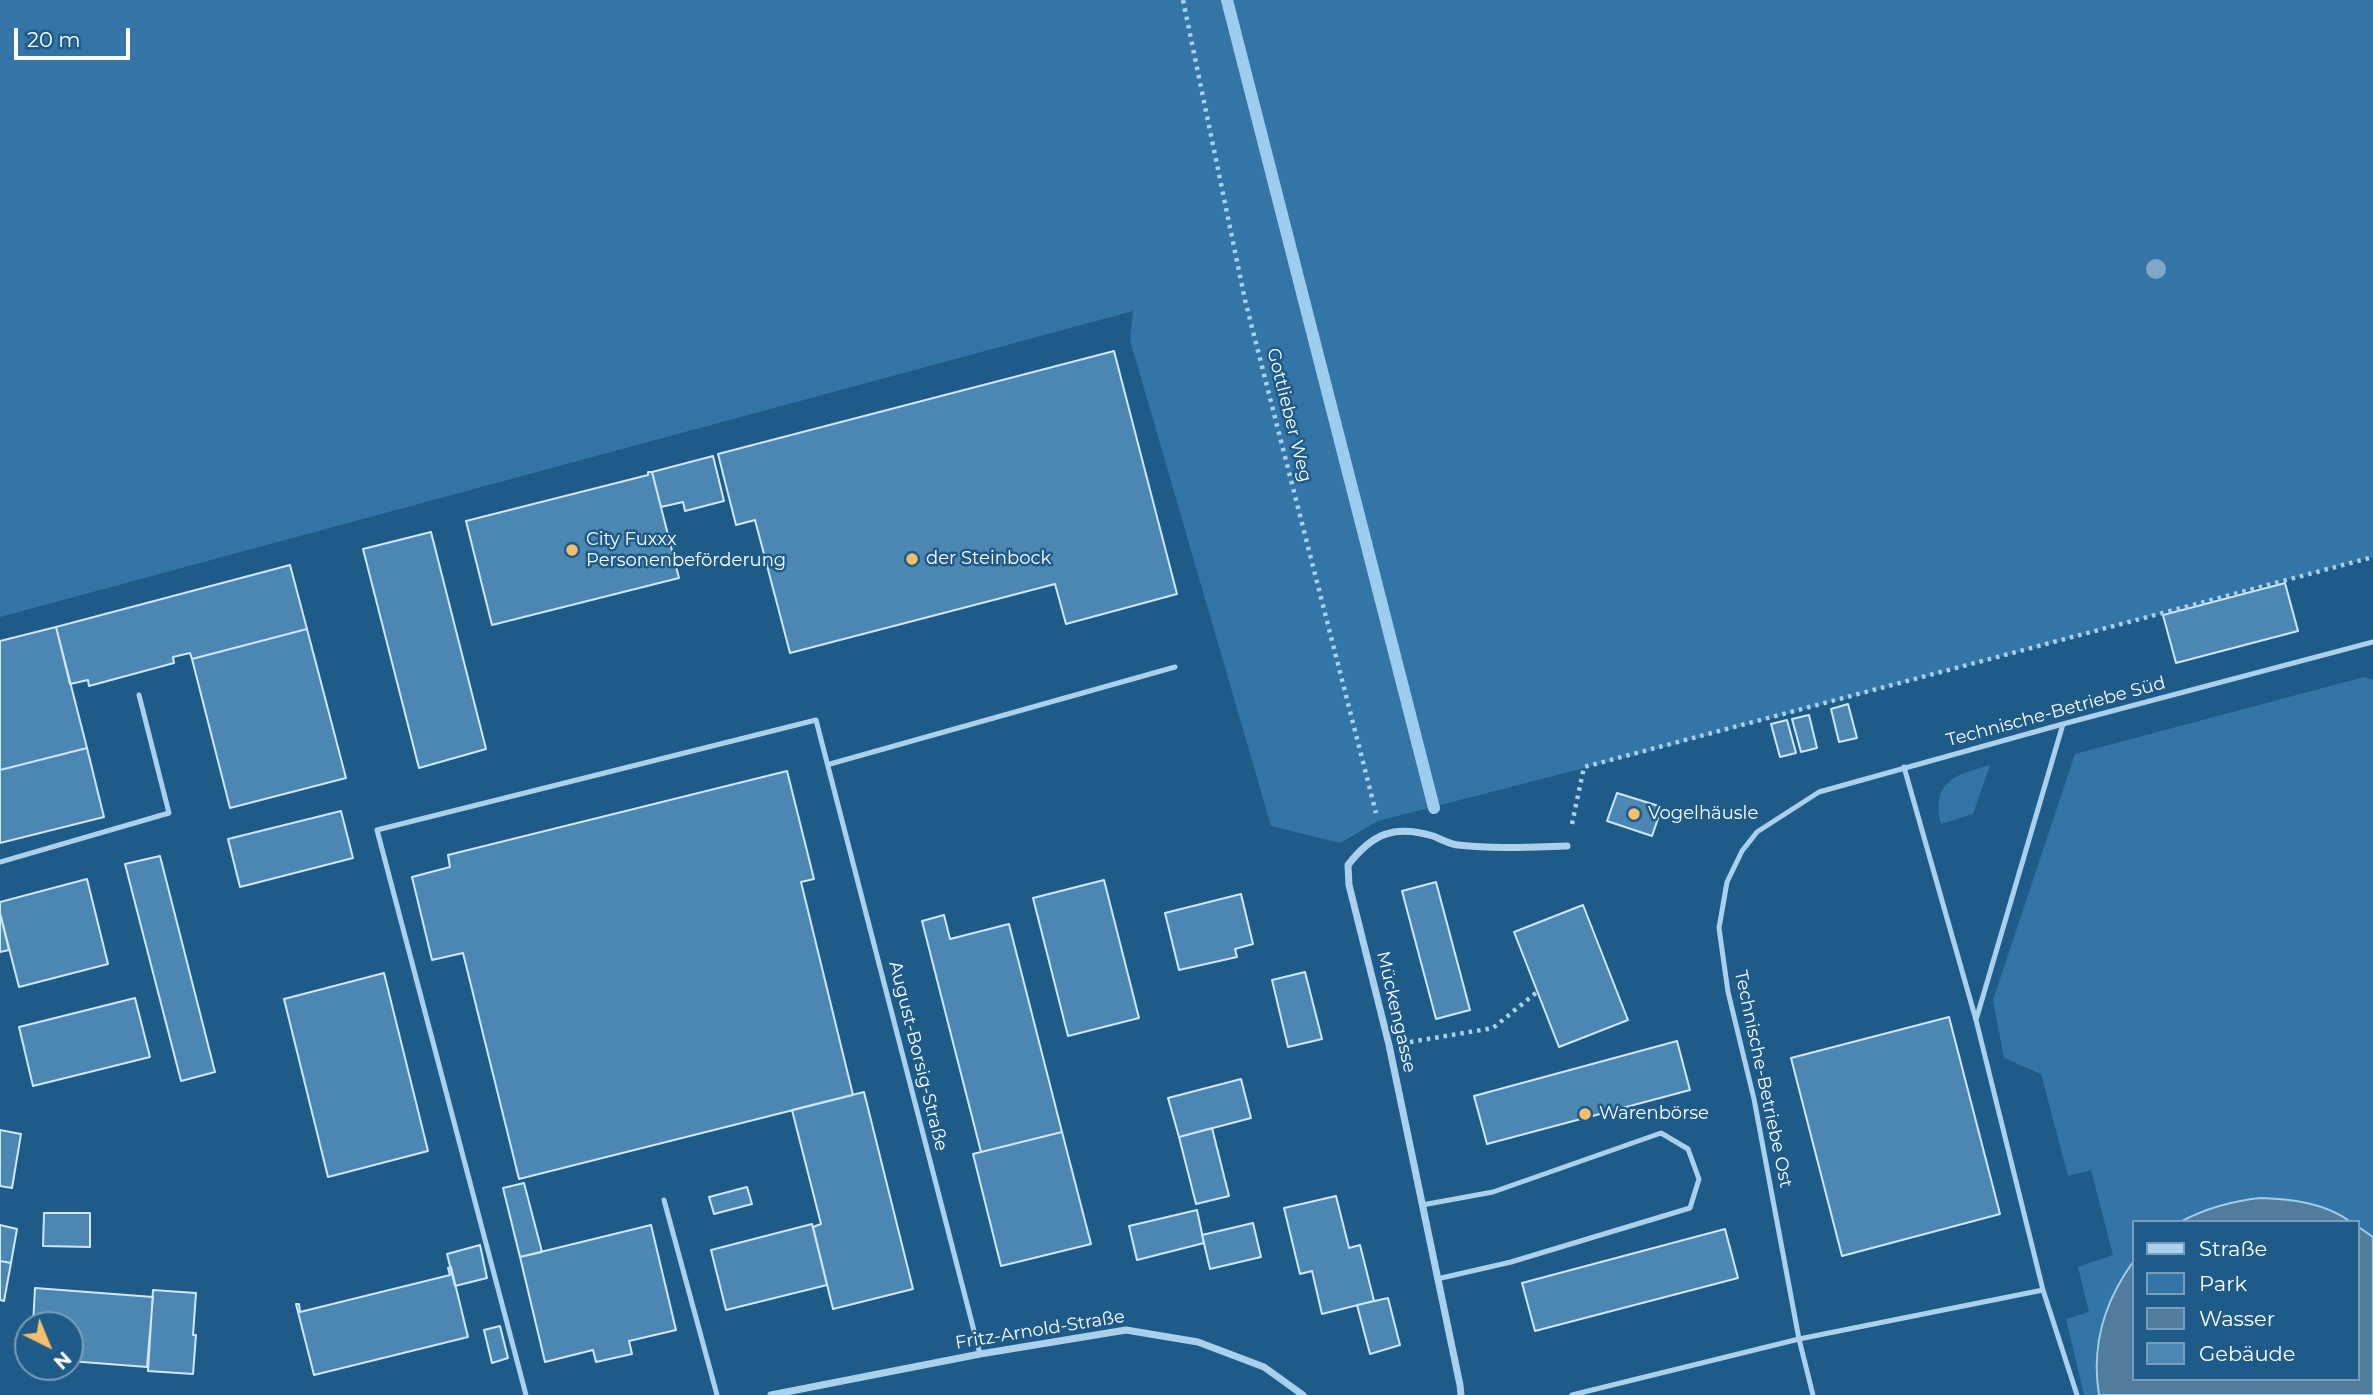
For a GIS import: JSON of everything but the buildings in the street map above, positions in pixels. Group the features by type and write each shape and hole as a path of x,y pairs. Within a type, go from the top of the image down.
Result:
{"street":[{"path":"1382,834 1409,831 1455,845 1502,848 1567,846"},
{"name":"Mückengasse","path":"1382,834 1363,845 1348,864 1349,886 1389,1045 1461,1395"},
{"name":"Fritz-Arnold-Straße","path":"771,1395 980,1353 1126,1330 1198,1342 1264,1367 1303,1395"}],"lane":[{"name":"Technische-Betriebe Süd","path":"1757,832 1819,792 2373,642"},
{"path":"830,764 1175,667"},
{"path":"0,862 169,813 139,695"},
{"name":"August-Borsig-Straße","path":"526,1395 377,830 816,720 830,764 980,1353"},
{"path":"1976,1020 2063,724"},
{"path":"1905,767 1976,1020 2043,1290 2077,1395"},
{"name":"Technische-Betriebe Ost","path":"1757,832 1742,851 1727,882 1719,928 1728,992 1757,1111 1799,1339 1813,1395"},
{"path":"1422,1205 1493,1192 1661,1133 1688,1149 1699,1179 1690,1208 1511,1262 1437,1279"},
{"path":"664,1200 717,1395"},
{"path":"1572,1395 1799,1339 2043,1290"}],"path":[{"name":"Gottlieber Weg","path":"1183,0 1244,300 1382,834"},
{"path":"1567,846 1584,767 2373,557"},
{"path":"1389,1045 1493,1028 1537,992"}],"green space":[{"path":"0,0 1227,0 1393,647 1232,0 2373,0 2373,557 1635,755 1378,821 1340,843 1271,826 1130,340 1133,311 0,617"},
{"path":"2364,677 2373,680 2373,1237 2359,1227 2359,1220 2348,1220 2344,1217 2202,1210 2184,1220 2132,1220 2132,1263 2120,1281 2102,1322 2096,1350 2099,1395 2084,1395 2066,1319 2089,1312 2078,1267 2113,1255 2091,1170 2068,1176 2041,1074 2004,1058 1993,1000 2075,754"},
{"path":"1990,765 1973,814 1941,824 1939,810 1943,789 1956,777"}],"water":[{"path":"2261,1198 2308,1203 2330,1210 2348,1220 2184,1220 2239,1201"},
{"path":"2359,1227 2373,1237 2373,1395 2099,1395 2097,1359 2102,1325 2123,1277 2132,1264 2132,1381 2359,1381"}],"waterway":[{"path":"1227,0 1434,808"}],"place":[{"name":"City Fuxxx Personenbeförderung","path":"572,550"},
{"name":"der Steinbock","path":"912,559"},
{"name":"Vogelhäusle","path":"1634,814"},
{"name":"Warenbörse","path":"1585,1114"}]}
